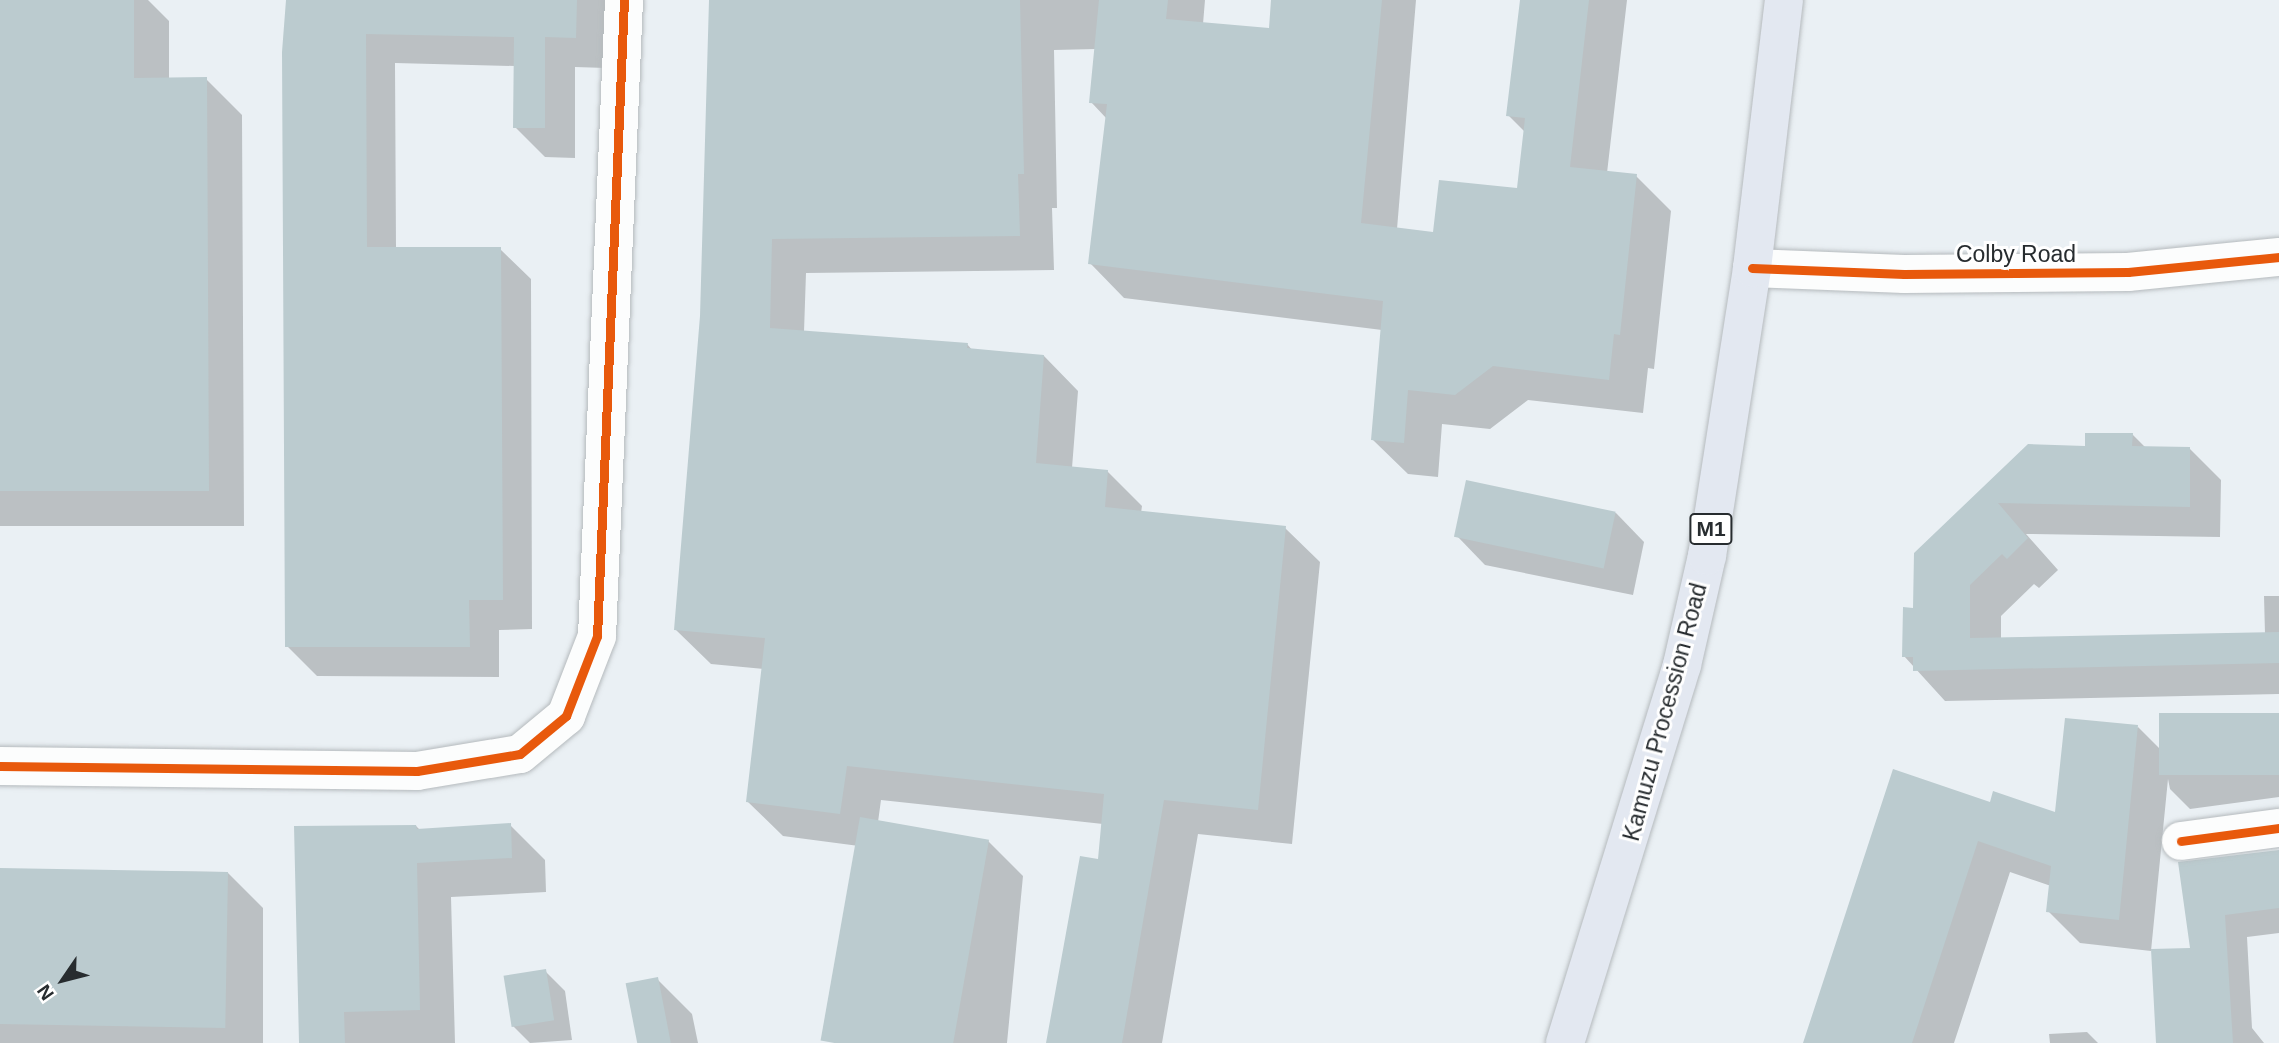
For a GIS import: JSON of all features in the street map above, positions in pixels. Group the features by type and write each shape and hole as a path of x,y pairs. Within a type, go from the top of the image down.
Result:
{"highway":[{"name":"Kamuzu Procession Road","path":"1565,1043 1682,665 1707,556 1752,268 1784,0"}],"street":[{"path":"0,766 417,771 520,754 566,716 597,636 624,0"},
{"name":"Colby Road","path":"1752,268 1904,274 2128,272 2277,260"},
{"path":"2181,841 2279,828"}],"building":[{"path":"0,0 134,0 134,78 207,77 209,491 0,491"},
{"path":"286,0 577,0 576,38 545,37 545,128 513,128 514,37 366,34 367,247 501,247 503,600 469,600 470,647 285,647 282,52"},
{"path":"709,0 1020,0 1024,174 1018,174 1020,236 772,239 770,328 968,343 967,348 1044,355 1036,463 1108,470 1105,507 1286,526 1258,810 1164,800 1122,1043 1046,1043 1080,856 1098,859 1104,794 847,766 840,814 746,802 765,638 674,630 700,316"},
{"path":"1099,0 1168,0 1166,19 1269,28 1271,0 1382,0 1361,223 1433,232 1439,180 1517,188 1525,118 1506,116 1520,0 1589,0 1570,167 1637,174 1620,335 1614,334 1609,380 1493,366 1455,395 1408,390 1404,443 1371,440 1383,301 1088,264 1107,104 1089,103"},
{"path":"2085,433 2133,433 2132,446 2190,447 2190,507 1998,503 2028,538 2007,559 2002,554 1970,585 1970,638 2279,632 2279,663 1913,671 1913,657 1902,657 1903,607 1913,608 1914,553 2028,444 2085,446"},
{"path":"1466,480 1616,512 1604,569 1454,537"},
{"path":"2159,713 2279,713 2279,775 2159,775"},
{"path":"2065,718 2138,725 2119,920 2046,912 2051,866 1978,841 1912,1043 1803,1043 1893,769 1990,802 1993,791 2055,812"},
{"path":"860,817 989,840 953,1043 834,1043 821,1041"},
{"path":"511,823 512,858 417,863 420,1010 344,1012 345,1043 299,1043 294,826 416,825 417,829"},
{"path":"2279,850 2279,908 2225,915 2233,1043 2156,1043 2151,949 2190,948 2178,862"},
{"path":"0,868 228,872 225,1028 0,1024"},
{"path":"546,969 554,1020 512,1027 504,976"},
{"path":"658,977 671,1043 637,1043 626,983"}],"cycle path":[{"path":"0,766 417,771 520,754 566,716 597,636 624,0"},
{"path":"1752,268 1904,274 2128,272 2279,257"},
{"path":"2181,841 2279,828"}]}
